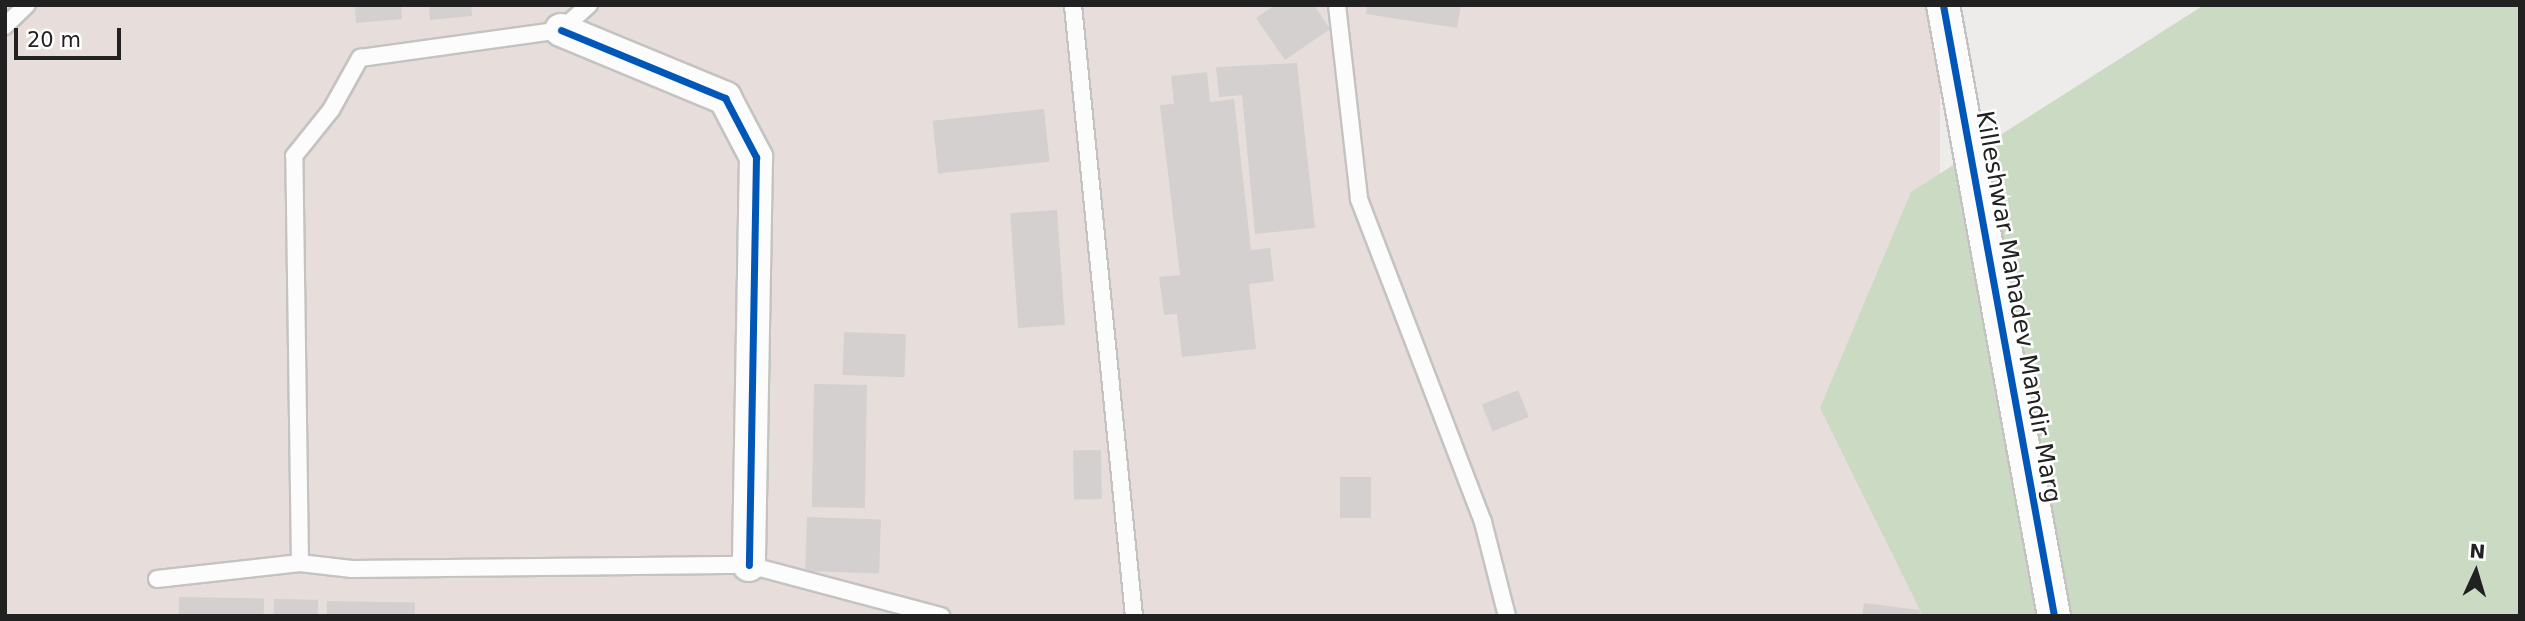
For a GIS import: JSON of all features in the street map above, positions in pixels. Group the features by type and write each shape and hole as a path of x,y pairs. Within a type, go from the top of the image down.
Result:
{"street":[{"name":"Killeshwar Mahadev Mandir Marg","path":"1943,5 2054,616"},
{"path":"561,30 725,98 756,157 750,565"}],"lane":[{"path":"5,26 27,5"},
{"path":"300,564 294,156 331,110 360,58 561,30 589,5"},
{"path":"1073,5 1134,616"},
{"path":"1337,5 1359,199 1483,522 1507,616"},
{"path":"157,579 300,564 352,569 750,565 941,616"}],"shaded area":[{"path":"5,5 1940,5 1940,616 5,616"}],"green space":[{"path":"2204,5 2520,5 2520,616 1923,616 1820,408 1911,192"}],"building":[{"path":"355,5 401,5 402,19 356,23"},
{"path":"429,5 471,5 472,16 430,20"},
{"path":"1275,5 1314,5 1330,29 1285,60 1256,18"},
{"path":"1367,5 1461,5 1457,28 1366,14"},
{"path":"1297,63 1315,228 1255,234 1242,95 1219,97 1216,67"},
{"path":"1207,72 1210,102 1234,99 1251,250 1270,248 1274,281 1249,284 1256,349 1182,357 1177,314 1164,315 1159,277 1180,275 1160,105 1174,104 1171,76"},
{"path":"1044,109 1050,162 938,173 933,121"},
{"path":"1057,210 1065,325 1018,328 1010,213"},
{"path":"844,332 906,334 904,377 842,375"},
{"path":"814,384 867,385 865,508 812,507"},
{"path":"1518,390 1529,417 1493,431 1482,405"},
{"path":"1073,450 1101,450 1102,499 1074,499"},
{"path":"1340,477 1371,477 1371,518 1340,518"},
{"path":"807,517 881,520 879,574 805,571"},
{"path":"179,597 264,598 264,616 179,616"},
{"path":"274,599 318,600 318,616 274,616"},
{"path":"327,601 415,603 415,616 327,616"},
{"path":"1864,603 1920,610 1919,616 1862,616"}],"cycle path":[{"path":"1943,5 2054,616"},
{"path":"561,30 725,98 756,157 749,565"}]}
